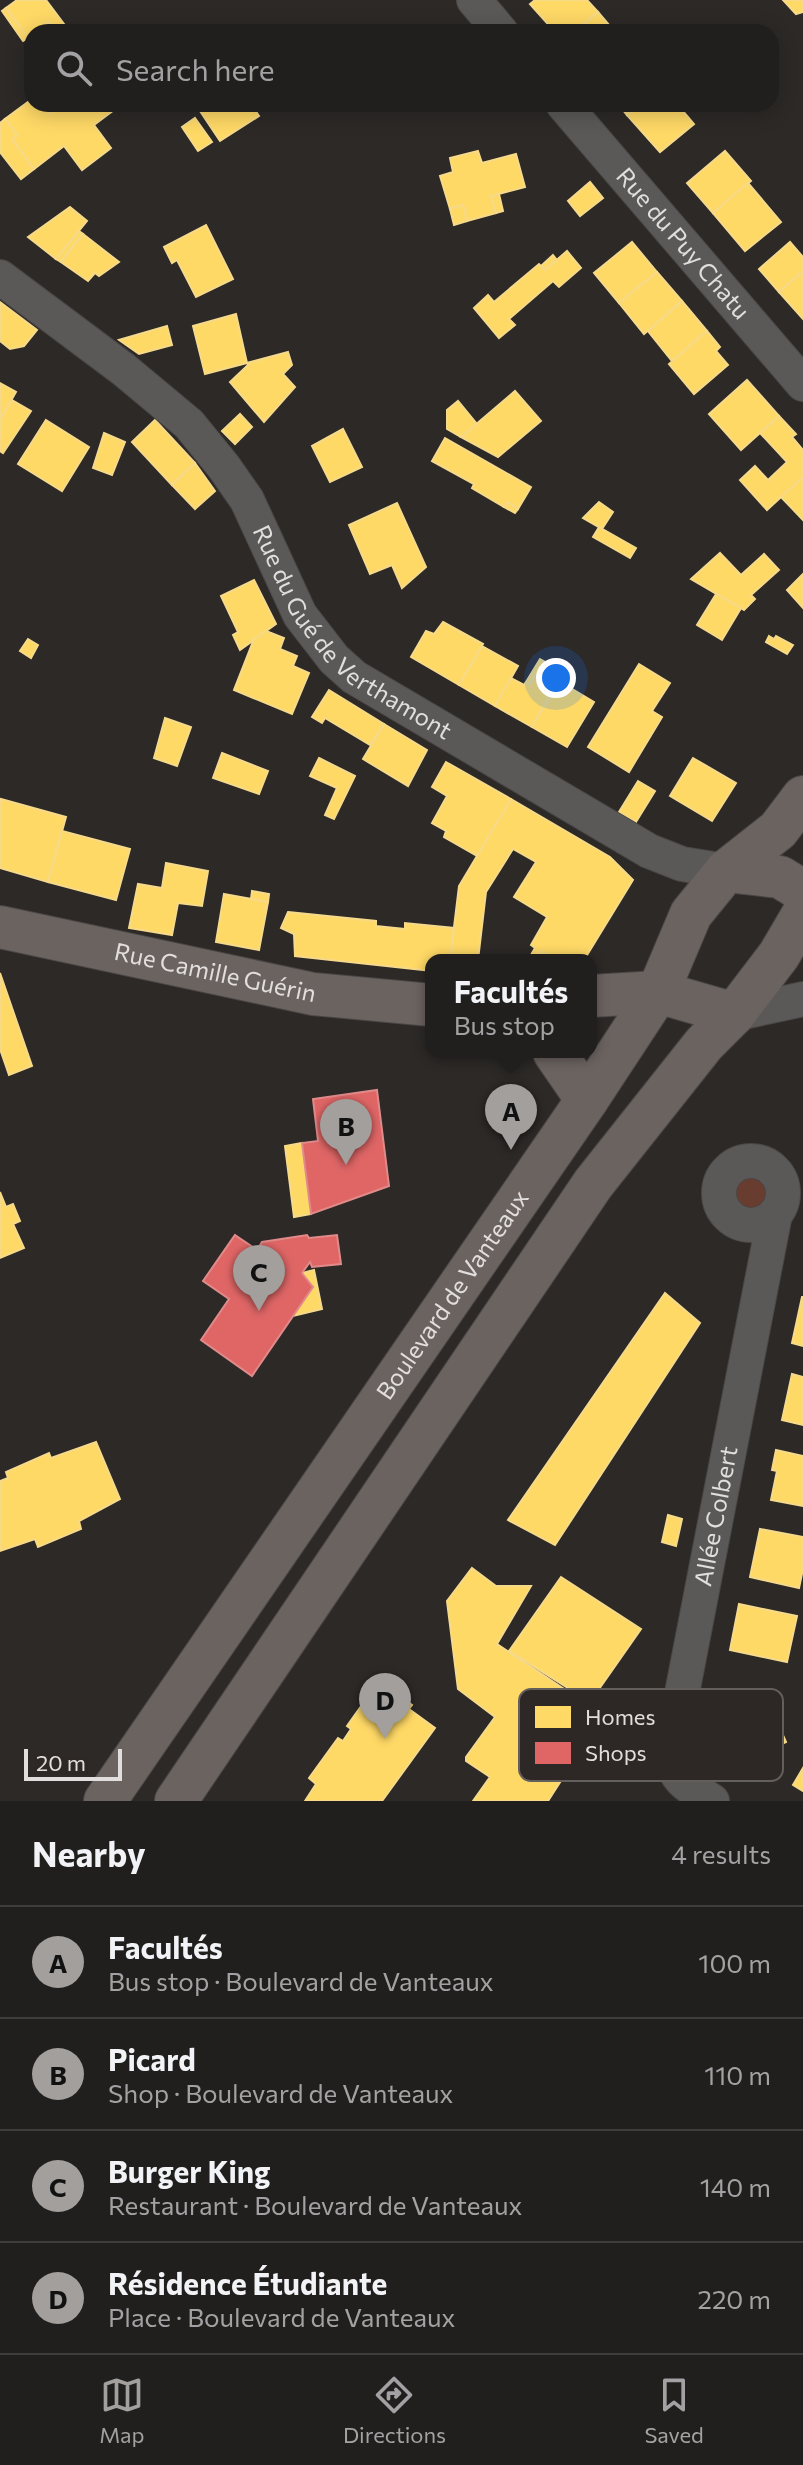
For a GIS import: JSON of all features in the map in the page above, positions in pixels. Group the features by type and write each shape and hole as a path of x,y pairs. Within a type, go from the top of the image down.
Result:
{"main road":[{"name":"Boulevard de Vanteaux","path":"105,1801 587,1100 658,992 691,914 726,871 778,830 803,797"},
{"name":"Rue du Gué de Verthamont","path":"726,871 791,884"},
{"path":"176,1801 593,1184 704,1044 718,1009 779,955 803,914"},
{"name":"Rue Camille Guérin","path":"0,927 313,994 425,1004"},
{"path":"597,996 658,992 718,1009"},
{"path":"558,1058 587,1100"}],"street":[{"path":"474,0 494,24"},
{"name":"Rue du Puy Chatu","path":"570,112 803,384"},
{"name":"Rue du Gué de Verthamont","path":"0,277 123,369 189,424 247,500 300,615 334,659 354,677 649,851 682,864 726,871"},
{"path":"718,1009 803,999"},
{"name":"Allée Colbert","path":"683,1689 775,1214"},
{"name":"Allée Colbert","path":"681,1781 712,1801"}],"shaded area":[{"path":"751,1172 765,1178 771,1192 765,1206 751,1212 737,1206 731,1192 737,1178"}],"building: Homes":[{"path":"17,0 46,0 64,24 24,24 24,33 6,8"},
{"path":"535,0 587,0 598,12 584,24 548,24 530,4"},
{"path":"783,0 803,0 803,12 796,14"},
{"path":"6,8 24,33 24,40 23,41 2,11"},
{"path":"598,12 608,24 584,24"},
{"path":"24,105 24,112 111,112 94,125 111,148 82,170 64,146 34,169 12,139 17,135 5,119"},
{"path":"201,112 256,112 259,116 220,141"},
{"path":"631,112 684,112 694,124 660,152 627,115"},
{"path":"195,118 212,142 198,151 182,127"},
{"path":"5,119 17,135 12,139 34,169 21,179 0,152 0,123"},
{"path":"478,151 482,163 516,154 525,187 491,196 496,213 467,221 463,205 450,209 440,176 453,172 450,158"},
{"path":"725,151 751,181 713,213 687,183"},
{"path":"590,182 603,198 580,216 568,201"},
{"path":"748,183 781,222 745,251 713,213"},
{"path":"499,194 503,211 496,213 491,196"},
{"path":"463,205 467,221 454,225 450,209"},
{"path":"70,207 87,221 56,259 28,237"},
{"path":"206,225 233,279 196,297 177,260 172,263 164,247"},
{"path":"79,231 83,234 61,262 56,259"},
{"path":"83,234 119,262 99,276 95,273 88,281 61,262"},
{"path":"632,242 657,272 619,303 594,273"},
{"path":"790,242 803,257 803,271 779,292 759,269"},
{"path":"567,251 581,268 559,287 553,281 509,319 515,325 499,338 474,308 488,295 494,302 539,264 545,270"},
{"path":"553,255 557,260 545,270 541,266"},
{"path":"803,271 803,319 779,292"},
{"path":"657,272 682,301 644,334 619,303"},
{"path":"682,301 707,331 672,361 648,331"},
{"path":"0,302 37,330 24,346 10,349 0,341"},
{"path":"236,314 247,363 205,374 193,326"},
{"path":"167,326 172,345 139,354 119,340"},
{"path":"707,331 720,347 716,351 728,365 694,394 669,364"},
{"path":"288,352 292,365 283,374 295,387 264,422 230,382 247,363"},
{"path":"747,380 779,416 741,450 709,414"},
{"path":"0,383 16,392 0,420"},
{"path":"515,391 541,421 498,457 461,437"},
{"path":"12,400 31,411 3,453 0,451 0,420"},
{"path":"458,401 477,424 461,437 447,429 447,410"},
{"path":"240,414 252,427 235,444 222,431"},
{"path":"779,416 796,434 792,437 803,450 803,477 767,510 740,480 755,466 768,480 787,462 760,433"},
{"path":"46,420 89,447 62,491 18,464"},
{"path":"155,420 195,463 172,485 132,442"},
{"path":"343,429 362,467 330,482 312,446"},
{"path":"104,433 125,442 112,475 93,468"},
{"path":"445,438 531,487 518,509 508,502 504,507 472,488 474,484 432,461"},
{"path":"195,463 215,491 195,509 172,485"},
{"path":"803,477 803,520 781,497"},
{"path":"508,502 518,509 515,513 504,507"},
{"path":"599,502 613,512 602,529 583,518"},
{"path":"397,503 426,567 402,588 392,565 370,574 349,525"},
{"path":"599,527 636,548 630,558 593,537"},
{"path":"720,553 741,575 764,554 779,570 751,595 755,599 744,610 691,579"},
{"path":"803,574 803,608 787,590"},
{"path":"254,580 276,624 240,650 233,635 238,632 221,596"},
{"path":"716,594 741,608 722,640 697,625"},
{"path":"443,622 483,644 459,685 411,657 426,631 434,634"},
{"path":"266,631 284,638 280,649 297,656 293,666 309,673 292,714 234,690 254,639"},
{"path":"769,636 774,639 776,636 793,645 787,654 766,642"},
{"path":"28,639 38,645 31,658 20,651"},
{"path":"482,646 518,666 495,706 459,685"},
{"path":"540,659 563,672 555,686 535,675 530,684 526,682"},
{"path":"639,664 670,683 652,711 662,717 629,772 588,747"},
{"path":"535,675 555,686 532,727 495,706 511,678 524,685 526,682 530,684"},
{"path":"559,681 594,702 567,747 532,727"},
{"path":"329,690 384,724 370,745 325,718 322,723 312,717"},
{"path":"165,718 191,727 177,766 154,758"},
{"path":"384,724 427,750 408,786 363,759"},
{"path":"222,753 268,771 259,794 213,778"},
{"path":"319,758 355,776 334,819 325,815 337,788 310,776"},
{"path":"693,758 736,783 712,821 670,796"},
{"path":"446,762 511,799 477,856 444,837 446,831 432,823 447,796 432,787"},
{"path":"638,781 655,791 636,822 619,812"},
{"path":"1,799 66,817 48,882 0,868"},
{"path":"511,799 610,857 633,880 588,954 546,954 541,951 532,954 535,948 531,945 547,917 514,897 536,862 513,849 486,892 479,954 451,954 459,886"},
{"path":"62,831 130,849 116,900 48,882"},
{"path":"166,863 208,871 202,906 178,903 172,935 129,928 138,884 162,888"},
{"path":"252,891 269,894 268,902 251,899"},
{"path":"224,894 268,902 259,950 216,942"},
{"path":"288,912 376,921 376,926 405,929 405,923 454,928 451,954 425,954 425,970 295,956 294,934 281,928"},
{"path":"0,973 32,1066 9,1075 0,1049"},
{"path":"302,1143 311,1214 294,1217 285,1146"},
{"path":"0,1192 6,1207 13,1204 20,1221 13,1224 24,1248 0,1258"},
{"path":"314,1270 322,1309 293,1316 313,1287 302,1273"},
{"path":"665,1293 700,1323 555,1545 508,1520"},
{"path":"803,1297 803,1346 792,1343"},
{"path":"792,1374 803,1377 803,1425 782,1420"},
{"path":"96,1442 120,1499 79,1521 81,1529 38,1547 35,1539 0,1551 0,1481 8,1478 6,1472 49,1453 51,1458"},
{"path":"776,1450 803,1456 803,1506 771,1500 777,1471 772,1470"},
{"path":"668,1515 682,1519 676,1546 662,1542"},
{"path":"760,1529 803,1537 803,1569 799,1588 750,1577"},
{"path":"472,1568 496,1586 531,1586 497,1644 564,1689 519,1689 519,1781 561,1781 548,1801 473,1801 490,1777 466,1761 466,1757 495,1717 458,1689 447,1601"},
{"path":"561,1577 641,1629 599,1689 569,1689 509,1651"},
{"path":"739,1604 797,1616 787,1662 730,1650"},
{"path":"379,1681 412,1705 409,1709 435,1728 382,1801 305,1801 316,1784 309,1778 338,1738 343,1741 351,1729 347,1726"},
{"path":"803,1768 803,1791 793,1785"}],"building: Shops":[{"path":"377,1090 389,1186 311,1214 302,1143 318,1141 313,1099"},
{"path":"235,1235 257,1250 262,1242 307,1235 309,1238 337,1235 341,1264 312,1267 310,1262 302,1273 313,1287 252,1376 201,1340 229,1299 203,1281"}],"place":[{"name":"Facultés","path":"511,1150"},
{"name":"Picard","path":"346,1165"},
{"name":"Burger King","path":"259,1311"},
{"name":"Résidence Étudiante","path":"385,1739"}]}
